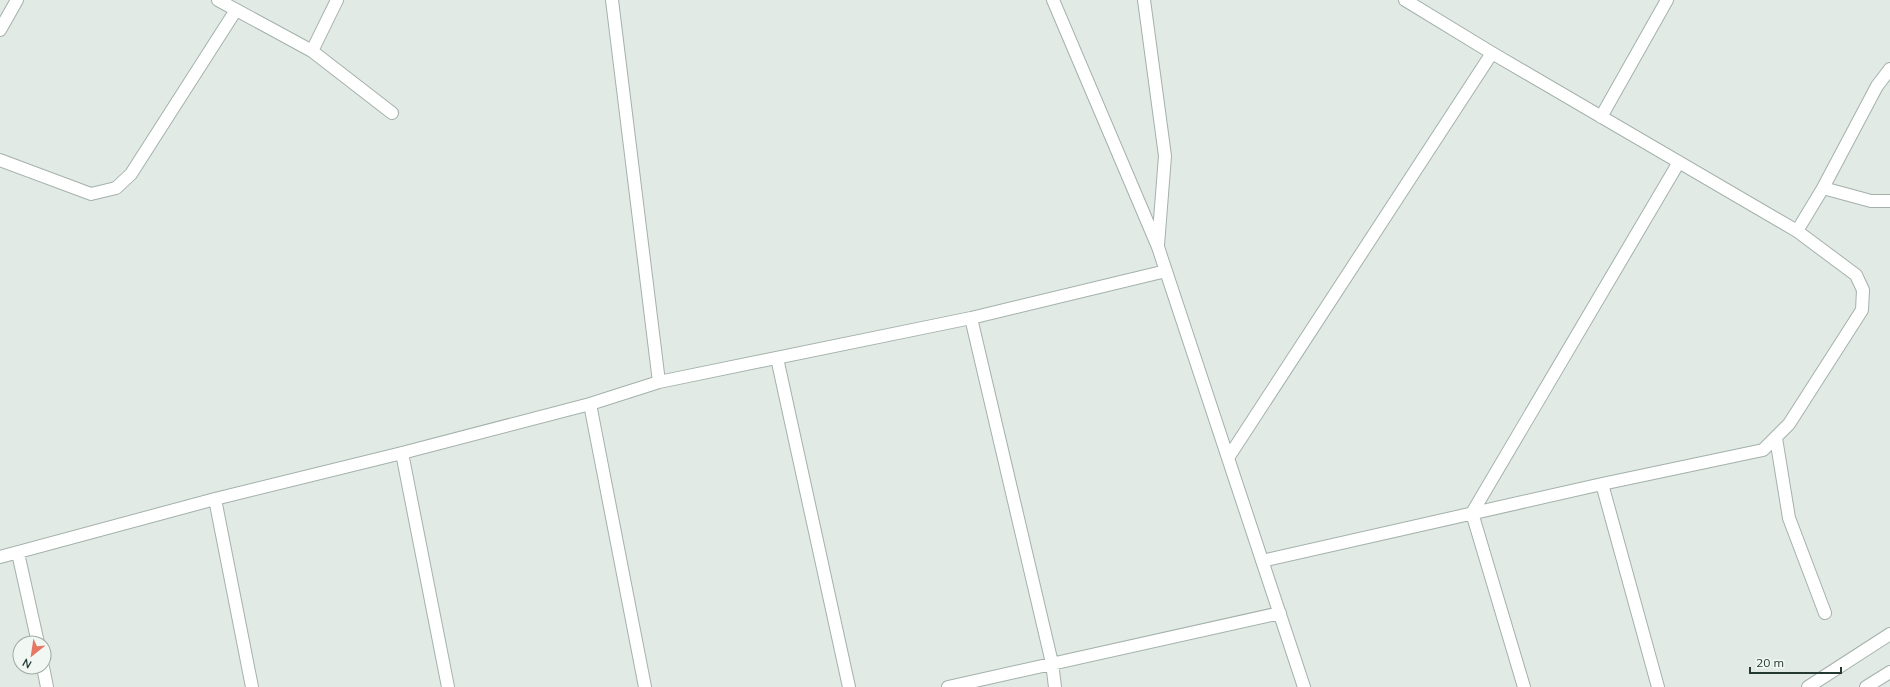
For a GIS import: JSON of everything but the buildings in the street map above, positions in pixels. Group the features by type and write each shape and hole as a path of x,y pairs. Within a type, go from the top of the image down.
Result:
{"street":[{"path":"1,24 17,0"},
{"path":"218,0 312,51 392,114"},
{"path":"312,51 337,0"},
{"path":"612,0 660,382"},
{"path":"1054,0 1158,247 1304,687"},
{"path":"1144,0 1166,156 1158,247"},
{"path":"1262,561 1602,484 1763,450 1789,424 1862,310 1863,290 1856,275 1797,231 1492,53 1405,0"},
{"path":"1602,117 1667,0"},
{"path":"0,160 91,194 116,188 131,174 236,10"},
{"path":"1228,458 1492,53"},
{"path":"1797,231 1823,188 1876,86 1890,69"},
{"path":"1524,687 1472,513 1679,162"},
{"path":"1823,188 1871,201 1890,202"},
{"path":"0,557 214,499 402,453 590,404 660,382 971,318 1166,271"},
{"path":"971,318 1052,663 1055,687"},
{"path":"777,358 849,687"},
{"path":"590,404 645,687"},
{"path":"1776,438 1788,518 1825,613"},
{"path":"402,453 448,687"},
{"path":"1602,484 1658,687"},
{"path":"214,499 252,687"},
{"path":"18,553 36,635"},
{"path":"948,687 1280,613"},
{"path":"1808,687 1890,634"},
{"path":"1866,687 1890,672"},
{"path":"45,675 47,687"}]}
